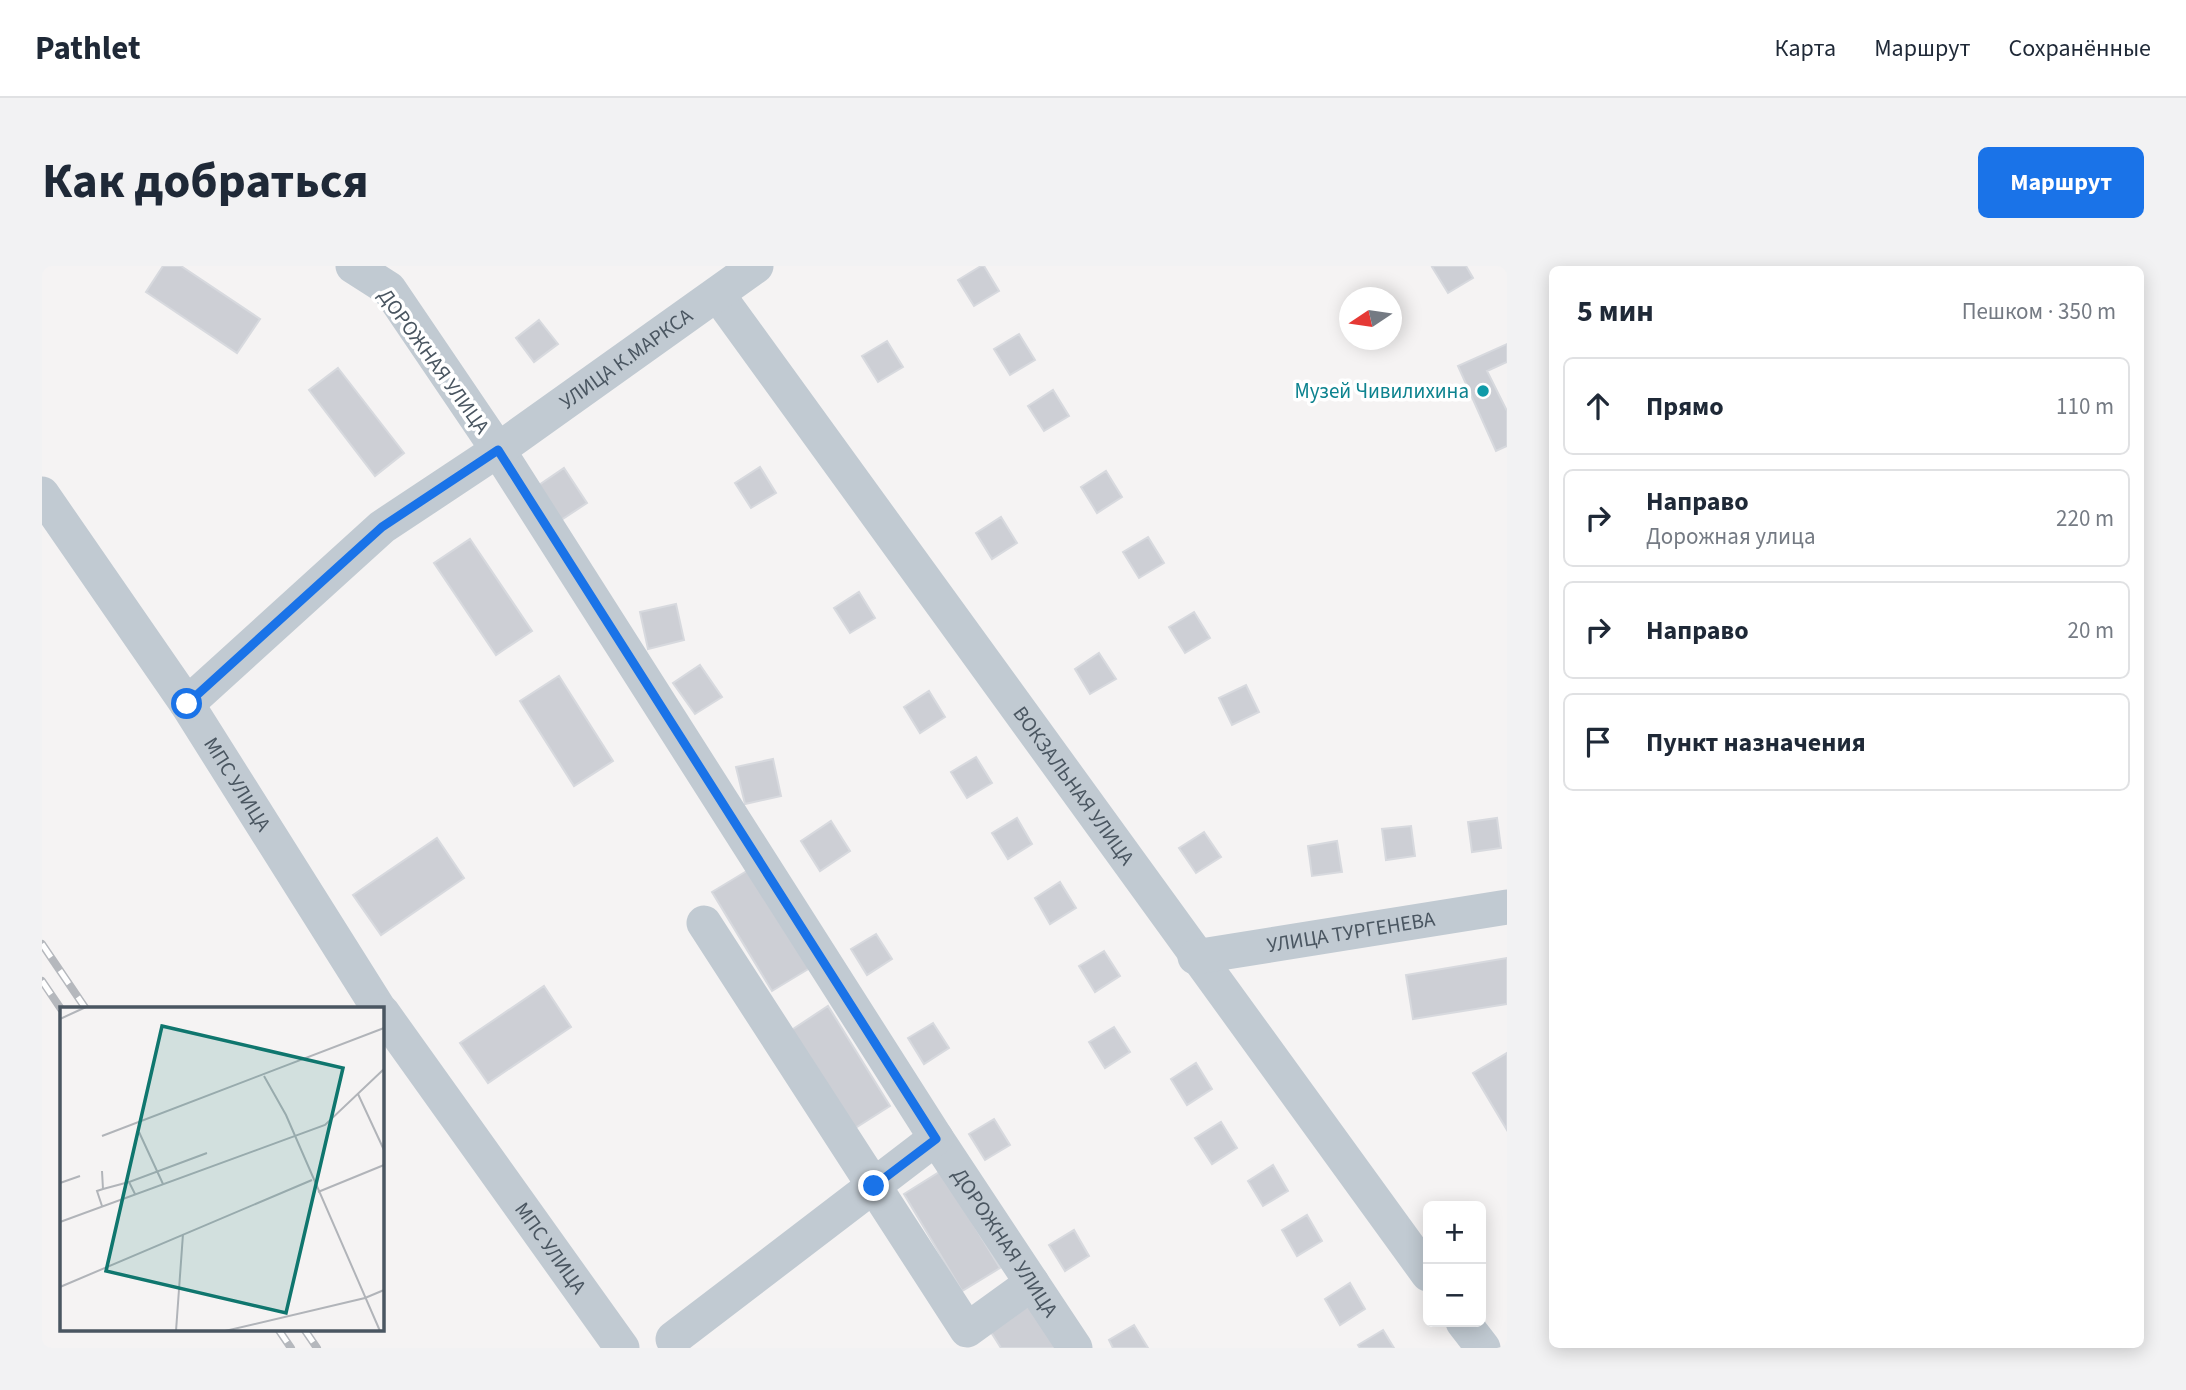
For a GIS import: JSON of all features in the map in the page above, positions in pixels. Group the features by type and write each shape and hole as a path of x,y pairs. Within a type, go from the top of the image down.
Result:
{"street":[{"name":"ДОРОЖНАЯ УЛИЦА","path":"353,266 388,289 498,450 936,1139 1075,1348"},
{"name":"УЛИЦА К.МАРКСА","path":"187,704 382,527 498,450 755,266"},
{"name":"ВОКЗАЛЬНАЯ УЛИЦА","path":"718,295 1195,957 1423,1267"},
{"name":"МПС УЛИЦА","path":"42,494 187,704 379,1007"},
{"name":"УЛИЦА ТУРГЕНЕВА","path":"1195,957 1507,907"},
{"path":"704,923 972,1339 1032,1283"},
{"name":"МПС УЛИЦА","path":"383,1013 622,1348"},
{"path":"673,1339 936,1139"},
{"path":"1467,1327 1483,1348"}],"building":[{"path":"163,266 181,266 260,319 237,353 146,292"},
{"path":"984,266 999,291 974,306 958,280"},
{"path":"1466,266 1473,278 1448,293 1432,267"},
{"path":"539,320 558,344 534,362 516,338"},
{"path":"1019,334 1035,360 1010,375 994,349"},
{"path":"887,341 903,367 878,382 862,356"},
{"name":"Музей Чивилихина","path":"1507,344 1507,362 1487,371 1507,411 1507,446 1496,451 1458,366"},
{"path":"338,368 404,453 375,476 309,390"},
{"path":"1053,390 1069,416 1044,431 1028,406"},
{"path":"760,467 776,493 751,508 735,483"},
{"path":"564,468 587,503 558,522 536,487"},
{"path":"1106,471 1122,497 1097,513 1081,487"},
{"path":"1001,517 1017,543 992,559 976,533"},
{"path":"1148,537 1164,563 1139,578 1123,552"},
{"path":"470,539 532,631 496,655 434,563"},
{"path":"859,592 875,618 850,633 834,608"},
{"path":"676,604 684,640 648,649 640,612"},
{"path":"1194,612 1210,638 1185,653 1169,627"},
{"path":"1099,653 1116,679 1090,694 1075,669"},
{"path":"700,665 722,697 695,714 673,683"},
{"path":"559,676 613,761 574,786 520,701"},
{"path":"1246,685 1259,712 1232,725 1219,698"},
{"path":"929,691 945,717 920,733 904,707"},
{"path":"976,757 992,783 967,798 951,772"},
{"path":"773,759 781,796 745,804 736,767"},
{"path":"1017,818 1032,844 1008,859 992,833"},
{"path":"1497,818 1501,848 1472,852 1468,822"},
{"path":"831,821 850,851 820,871 801,841"},
{"path":"1411,826 1415,856 1386,860 1382,829"},
{"path":"1204,832 1221,857 1196,873 1179,848"},
{"path":"437,838 464,878 381,935 353,895"},
{"path":"1337,841 1342,872 1312,876 1308,846"},
{"path":"750,869 810,968 772,991 712,892"},
{"path":"1060,882 1076,908 1050,924 1035,898"},
{"path":"876,934 892,959 867,975 851,949"},
{"path":"1104,951 1120,976 1095,992 1079,966"},
{"path":"1507,958 1507,1004 1413,1019 1406,975"},
{"path":"544,986 571,1027 488,1083 460,1043"},
{"path":"828,1006 890,1106 852,1130 790,1031"},
{"path":"933,1023 949,1048 924,1064 908,1038"},
{"path":"1114,1027 1130,1052 1105,1068 1089,1042"},
{"path":"1507,1053 1507,1130 1473,1073"},
{"path":"1196,1063 1212,1089 1187,1105 1171,1079"},
{"path":"994,1119 1010,1145 985,1160 969,1134"},
{"path":"1221,1122 1237,1148 1212,1164 1195,1138"},
{"path":"1273,1165 1288,1191 1263,1206 1248,1181"},
{"path":"941,1171 1000,1268 962,1291 904,1194"},
{"path":"1307,1215 1322,1241 1297,1256 1282,1230"},
{"path":"1074,1230 1089,1256 1065,1271 1049,1245"},
{"path":"1350,1283 1365,1309 1340,1325 1325,1299"},
{"path":"1033,1301 1063,1348 1001,1348 989,1329"},
{"path":"1134,1325 1148,1348 1113,1348 1109,1340"},
{"path":"1383,1330 1394,1348 1360,1348 1358,1345"}],"railway":[{"path":"42,944 85,1007"},
{"path":"42,981 60,1008"},
{"path":"279,1330 291,1348"},
{"path":"305,1330 317,1348"}],"place":[{"name":"Музей Чивилихина","path":"1483,391"}],"route":[{"path":"187,704 382,527 498,450 936,1139 874,1186"}]}
